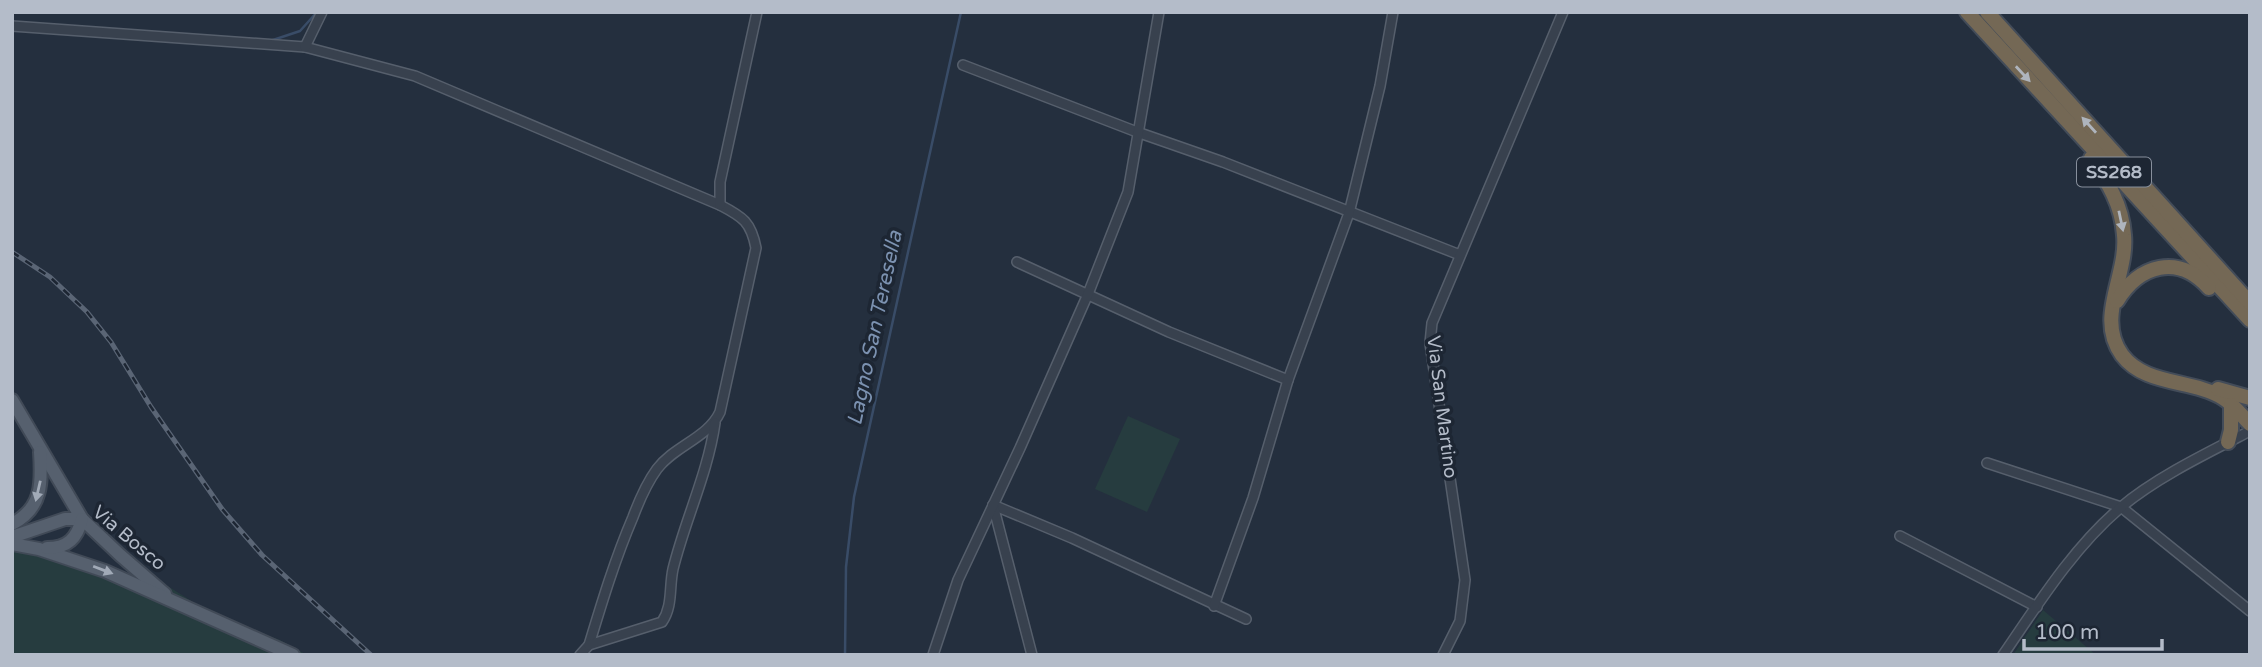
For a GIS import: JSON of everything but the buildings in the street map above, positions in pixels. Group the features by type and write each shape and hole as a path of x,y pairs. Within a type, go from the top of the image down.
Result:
{"highway":[{"name":"SS268","path":"1967,12 2250,323"},
{"name":"SS268","path":"1987,12 2250,303"},
{"path":"2065,119 2105,178 2121,216 2125,237 2123,259 2110,321 2119,350 2129,363 2143,373 2196,387 2211,387 2242,401 2250,425"},
{"path":"2112,308 2129,283 2141,274 2170,266 2202,280 2220,300 2250,323"},
{"path":"2228,442 2242,401"}],"main road":[{"path":"12,400 82,519 79,533 71,542 58,548 39,549"},
{"path":"12,524 22,519 35,504 41,490 40,448"},
{"name":"Via Bosco","path":"12,537 65,519 82,519 176,603"},
{"name":"Via Bosco","path":"12,544 39,549 105,570 293,655"}],"street":[{"path":"305,47 322,12"},
{"path":"720,205 720,182 757,12"},
{"path":"933,655 958,580 1087,294 1128,192 1159,12"},
{"path":"1214,606 1253,498 1288,380 1349,214 1380,86 1393,12"},
{"name":"Via San Martino","path":"1443,655 1460,621 1465,580 1430,343 1432,323 1557,29 1561,13"},
{"path":"12,26 305,47 415,76 720,205 738,214 745,221 752,232 756,248 712,445 673,570 668,614 662,622 589,645"},
{"path":"963,65 1223,162 1349,214 1460,255"},
{"path":"1017,262 1169,332 1288,380"},
{"path":"580,655 589,645 619,549 657,468 715,424"},
{"path":"2003,655 2092,537 2121,507 2160,481 2250,430"},
{"path":"1987,463 2121,507 2250,611"},
{"path":"993,505 1072,538 1246,619"},
{"path":"993,505 1032,655"},
{"path":"1900,536 2037,607"}],"green space":[{"path":"1128,416 1180,439 1147,512 1095,489"},
{"path":"12,541 163,583 207,611 280,640 307,655 12,655"},
{"path":"2043,610 2096,655 2013,655"}],"waterway":[{"path":"270,41 300,31 317,12"},
{"name":"Lagno San Teresella","path":"845,655 846,567 854,497 961,12"}],"railway":[{"path":"12,252 50,277 87,312 111,342 151,407 222,509 262,555 371,655"}]}
